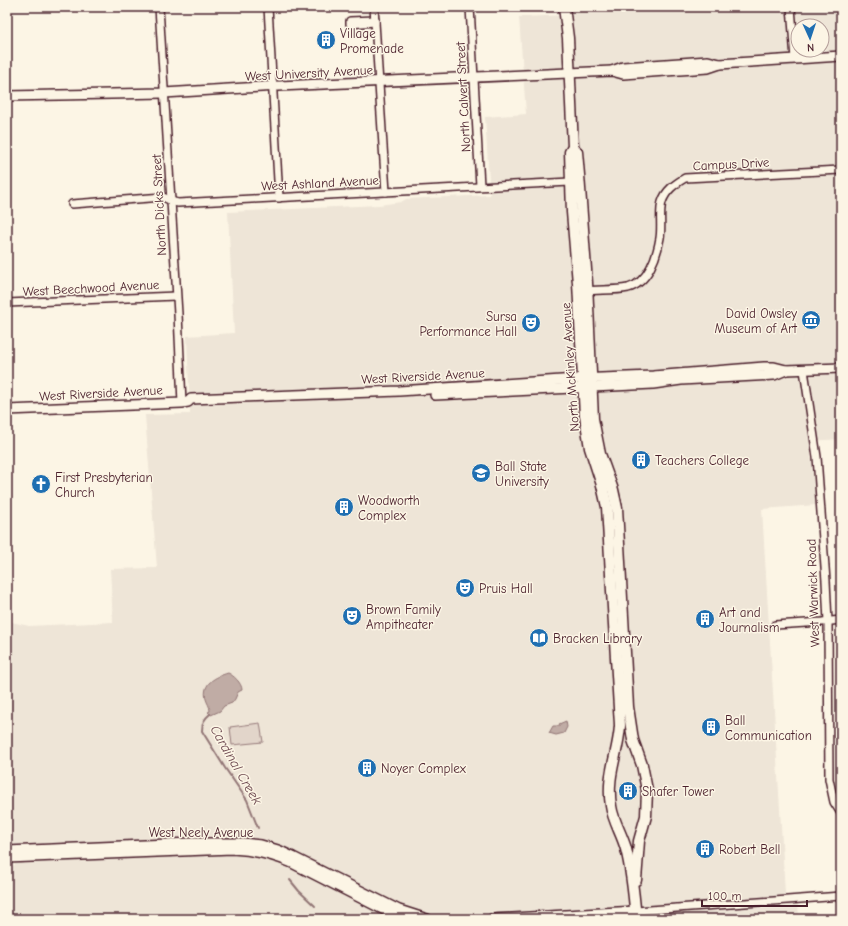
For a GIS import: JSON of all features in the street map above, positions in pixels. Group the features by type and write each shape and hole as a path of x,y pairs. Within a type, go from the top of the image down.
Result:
{"main road":[{"name":"North McKinley Avenue","path":"564,7 570,74 573,147 570,152 570,182 583,291 588,385 587,432 590,448 602,485 607,514 620,726 610,780 611,806 626,849 634,888 636,915"},
{"path":"573,147 577,152 583,291"},
{"name":"North McKinley Avenue","path":"588,385 600,454 613,490 617,508 628,707 633,740 642,765 646,783 646,816 639,841 637,877 634,888"}],"street":[{"name":"North Dicks Street","path":"159,7 176,296 185,402"},
{"path":"268,7 279,198"},
{"path":"374,7 386,192"},
{"name":"North Calvert Street","path":"470,7 480,186"},
{"path":"792,7 795,59"},
{"name":"West University Avenue","path":"7,96 164,93 612,71 623,74 689,70 708,68 720,64 841,56"},
{"name":"Campus Drive","path":"583,291 629,288 645,276 656,254 660,237 662,201 667,192 675,184 685,178 841,170"},
{"name":"West Ashland Avenue","path":"72,204 162,197 178,202 279,198 570,182"},
{"name":"West Beechwood Avenue","path":"7,303 176,296"},
{"path":"804,370 841,368"},
{"name":"West Riverside Avenue","path":"7,410 185,402 191,399 396,391 653,384 681,380 774,375 786,370 804,370"},
{"name":"West Warwick Road","path":"804,370 817,457 828,622 829,779 834,802 841,813"},
{"path":"775,625 841,620"},
{"name":"West Neely Avenue","path":"7,851 198,843 242,843 261,845 278,850 293,857 399,910 427,919"},
{"name":"West Neely Avenue","path":"7,858 226,849 246,850 272,855 290,862 402,919"},
{"path":"492,919 636,915 841,896"}],"shaded area":[{"name":"Ball State University","path":"571,7 841,7 841,439 810,441 816,505 762,509 785,893 798,903 799,919 9,919 7,873 15,864 11,843 7,841 7,621 29,626 113,622 110,569 157,568 145,415 190,414 187,336 234,333 228,212 379,205 401,202 406,199 490,195 485,117 526,114 519,17 572,15"},
{"path":"228,673 237,680 242,687 242,690 238,692 232,703 224,706 220,711 211,715 208,712 210,709 206,699 206,689 214,679"},
{"path":"566,721 567,727 564,733 556,735 549,733 553,726 560,726 559,724"},
{"path":"260,723 263,742 232,745 230,727"}],"waterway":[{"name":"Cardinal Creek","path":"210,714 204,721 202,731 247,800 258,828"},
{"name":"Cardinal Creek","path":"290,880 315,906"}],"place":[{"name":"Village Promenade","path":"326,40"},
{"name":"David Owsley Museum of Art","path":"811,320"},
{"name":"Sursa Performance Hall","path":"531,323"},
{"name":"Teachers College","path":"641,460"},
{"name":"Ball State University","path":"481,473"},
{"name":"First Presbyterian Church","path":"41,484"},
{"name":"Woodworth Complex","path":"344,507"},
{"name":"Pruis Hall","path":"465,588"},
{"name":"Brown Family Ampitheater","path":"352,616"},
{"name":"Art and Journalism","path":"705,619"},
{"name":"Bracken Library","path":"539,638"},
{"name":"Ball Communication","path":"711,727"},
{"name":"Noyer Complex","path":"367,768"},
{"name":"Shafer Tower","path":"628,791"},
{"name":"Robert Bell","path":"705,849"}]}
